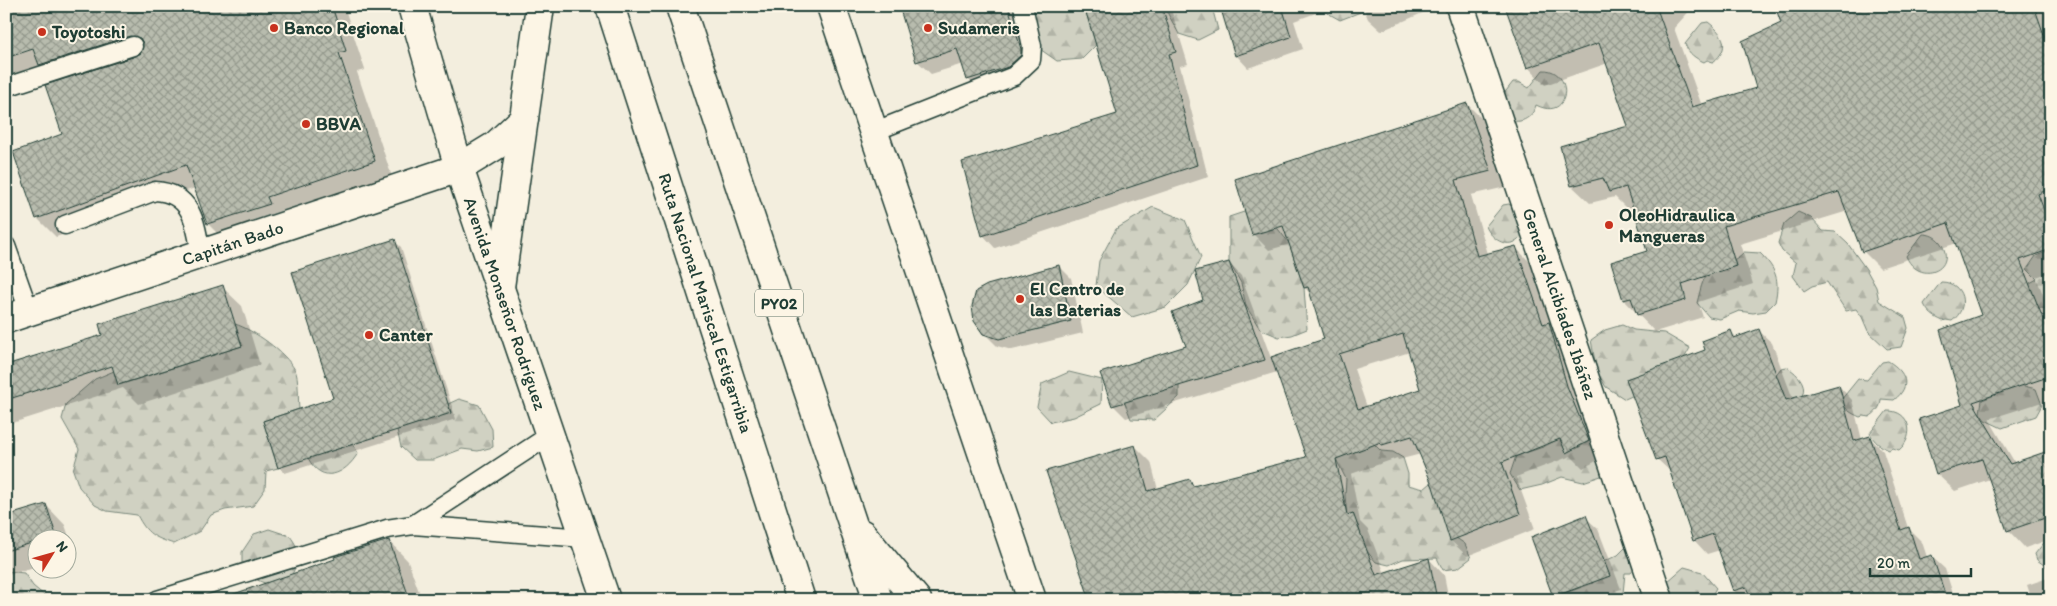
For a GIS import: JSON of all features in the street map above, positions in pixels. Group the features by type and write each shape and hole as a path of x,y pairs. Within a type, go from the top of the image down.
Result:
{"main road":[{"name":"Avenida Monseñor Rodríguez","path":"412,6 459,168 606,600"},
{"path":"500,287 540,6"},
{"name":"Ruta Nacional Mariscal Estigarribia","path":"610,6 801,600"},
{"name":"PY02","path":"680,6 878,600"},
{"path":"831,6 1032,600"},
{"name":"General Alcibíades Ibáñez","path":"1460,6 1659,600"},
{"name":"Capitán Bado","path":"18,315 459,168 495,146 524,119"},
{"path":"853,524 918,600"}],"lane":[{"path":"873,132 1014,76 1031,60 1032,46 1022,6"},
{"path":"6,87 133,46"},
{"path":"65,225 155,191 168,192 178,197 190,211 196,226 201,255"},
{"path":"6,246 18,315"},
{"path":"413,525 550,435"},
{"path":"157,600 387,529 413,525 585,538"}],"green space":[{"path":"1039,6 1084,6 1096,45 1082,59 1057,61 1037,47 1030,19"},
{"path":"1167,6 1207,6 1213,11 1218,30 1198,40 1179,34 1168,14"},
{"path":"1323,6 1362,6 1363,11 1340,20 1324,11"},
{"path":"1708,22 1718,31 1724,46 1719,57 1713,62 1707,60 1704,62 1695,57 1690,53 1685,44 1702,23"},
{"path":"1543,70 1553,72 1560,78 1564,85 1565,94 1562,102 1557,107 1548,109 1536,105 1532,114 1524,120 1515,121 1506,117 1496,104 1513,82 1519,82 1529,88"},
{"path":"1509,204 1518,211 1525,229 1517,241 1506,243 1494,237 1486,226 1503,205"},
{"path":"1153,207 1185,220 1201,257 1188,285 1166,307 1132,317 1096,286 1099,261 1116,229"},
{"path":"1247,211 1271,220 1289,243 1304,288 1307,329 1292,335 1279,337 1260,329 1246,306 1241,283 1229,262 1229,217"},
{"path":"1798,212 1811,218 1823,231 1835,232 1848,244 1876,287 1879,301 1905,317 1908,328 1901,347 1887,349 1868,331 1856,309 1846,311 1827,282 1812,286 1804,291 1793,276 1796,263 1782,251 1778,243 1784,224"},
{"path":"1923,234 1937,239 1945,252 1945,260 1935,271 1920,271 1912,265 1906,256"},
{"path":"2051,250 2051,309 2039,308 2028,294 2030,283 2037,279 2027,269 2036,256"},
{"path":"1744,252 1760,253 1770,264 1777,281 1775,302 1766,311 1753,313 1739,311 1720,319 1709,317 1697,303 1706,275 1714,267 1736,259"},
{"path":"1941,282 1955,286 1962,297 1961,309 1958,316 1952,321 1943,321 1937,318 1929,312 1924,304"},
{"path":"235,324 260,336 277,349 295,370 298,383 299,409 263,421 278,468 266,471 265,489 253,506 225,510 211,515 200,531 174,544 151,534 137,515 107,511 95,505 79,487 73,470 79,449 62,419 66,404 95,379 114,371 119,385 242,346"},
{"path":"1622,325 1634,330 1664,333 1690,348 1673,378 1625,399 1606,387 1597,372 1591,340 1605,330"},
{"path":"1888,361 1903,374 1905,384 1900,395 1894,400 1881,399 1878,409 1869,417 1860,417 1849,411 1841,400 1858,379 1867,380 1882,362"},
{"path":"1787,367 1798,376 1803,385 1802,396 1793,406 1765,389 1781,368"},
{"path":"1069,372 1102,380 1101,404 1074,417 1051,422 1037,407 1042,384"},
{"path":"1179,381 1179,397 1154,420 1131,419 1120,390"},
{"path":"2012,383 2036,389 2042,405 2036,416 2002,428 1985,420 1980,413 1982,400 1997,394"},
{"path":"459,399 479,405 492,429 493,447 478,451 462,449 433,460 415,460 401,447 397,430 451,412 448,404"},
{"path":"1887,411 1901,415 1908,425 1908,438 1899,450 1892,448 1889,450 1883,447 1875,441 1870,433"},
{"path":"1560,438 1576,449 1591,440 1609,451 1601,476 1583,482 1562,477 1542,485 1520,490 1510,474 1516,456 1543,447"},
{"path":"1369,439 1381,451 1393,452 1403,458 1408,474 1408,485 1424,489 1431,483 1445,504 1452,535 1465,544 1471,558 1458,568 1443,570 1437,558 1403,559 1389,565 1376,562 1365,548 1358,526 1347,516 1346,479 1336,459"},
{"path":"353,444 358,453 353,461 347,467 333,474 320,472 308,458"},
{"path":"269,529 290,536 296,546 296,565 286,582 280,585 265,583 242,571 242,552 254,534"},
{"path":"2051,534 2051,570 2037,560 2035,554"},
{"path":"1625,548 1633,552 1638,564 1631,573 1625,573 1623,593 1617,599 1556,599 1550,582 1560,595 1593,583 1601,563 1618,555"},
{"path":"1684,567 1702,572 1716,588 1709,600 1671,600 1667,582"},
{"path":"6,571 24,573 33,586 45,596 43,600 6,600"}],"building":[{"path":"6,6 332,6 346,51 339,53 375,161 267,197 270,204 207,224 186,165 36,219 13,152 62,134 45,85 136,56 141,53 143,43 140,38 130,36 39,65 33,49 6,58"},
{"path":"899,6 1008,6 1021,49 1021,55 1008,67 967,80 957,49 916,62"},
{"path":"1084,6 1162,6 1176,52 1169,54 1197,165 982,236 962,162 1117,114"},
{"path":"1220,6 1282,6 1291,37 1235,56"},
{"path":"1505,6 1656,6 1692,107 1756,88 1742,41 1781,23 1775,6 2034,6 2051,55 2051,188 2038,194 2051,229 2051,249 2020,260 2042,316 2051,313 2051,376 1973,402 2010,464 2051,450 2051,516 2007,531 1982,459 1936,474 1919,419 1962,405 1940,330 1981,315 1948,223 1862,252 1839,192 1724,226 1736,266 1682,284 1686,300 1637,315 1631,298 1623,300 1611,262 1647,251 1626,187 1609,192 1603,178 1571,186 1560,146 1628,126 1599,43 1527,68"},
{"path":"1467,103 1491,171 1456,180 1477,256 1516,246 1543,324 1549,322 1567,386 1589,441 1566,453 1560,439 1502,462 1520,514 1450,541 1433,487 1412,436 1382,445 1381,442 1336,459 1347,515 1353,513 1376,575 1429,558 1437,600 1090,600 1046,471 1135,445 1148,491 1190,479 1193,486 1306,457 1271,357 1324,339 1308,287 1304,288 1283,226 1252,235 1235,179","holes":["1403,334 1420,389 1358,409 1339,354"]},
{"name":"Canter","path":"395,239 451,413 278,468 263,421 333,398 292,272"},
{"path":"1229,262 1265,360 1112,406 1100,373 1186,346 1172,312 1203,300 1195,271"},
{"name":"El Centro de las Baterias","path":"1059,265 1071,321 999,339 983,334 974,321 972,306 976,291 987,285"},
{"path":"223,285 242,346 118,385 112,366 6,400 6,365 102,335 99,324"},
{"path":"1759,329 1786,400 1839,385 1854,441 1870,436 1901,530 1909,527 1919,559 1932,555 1947,600 1752,600 1746,587 1733,591 1713,534 1693,541 1665,457 1656,460 1626,379 1705,350 1702,341 1731,330 1734,338"},
{"path":"46,504 54,528 28,528 28,544 6,551 6,516"},
{"path":"1586,515 1610,576 1553,597 1531,537"},
{"path":"389,540 410,600 231,600 231,595 335,559 334,557"}],"place":[{"name":"Banco Regional","path":"274,28"},
{"name":"Sudameris","path":"928,28"},
{"name":"Toyotoshi","path":"42,32"},
{"name":"BBVA","path":"306,124"},
{"name":"OleoHidraulica Mangueras","path":"1609,225"},
{"name":"El Centro de las Baterias","path":"1020,299"},
{"name":"Canter","path":"369,335"}]}
